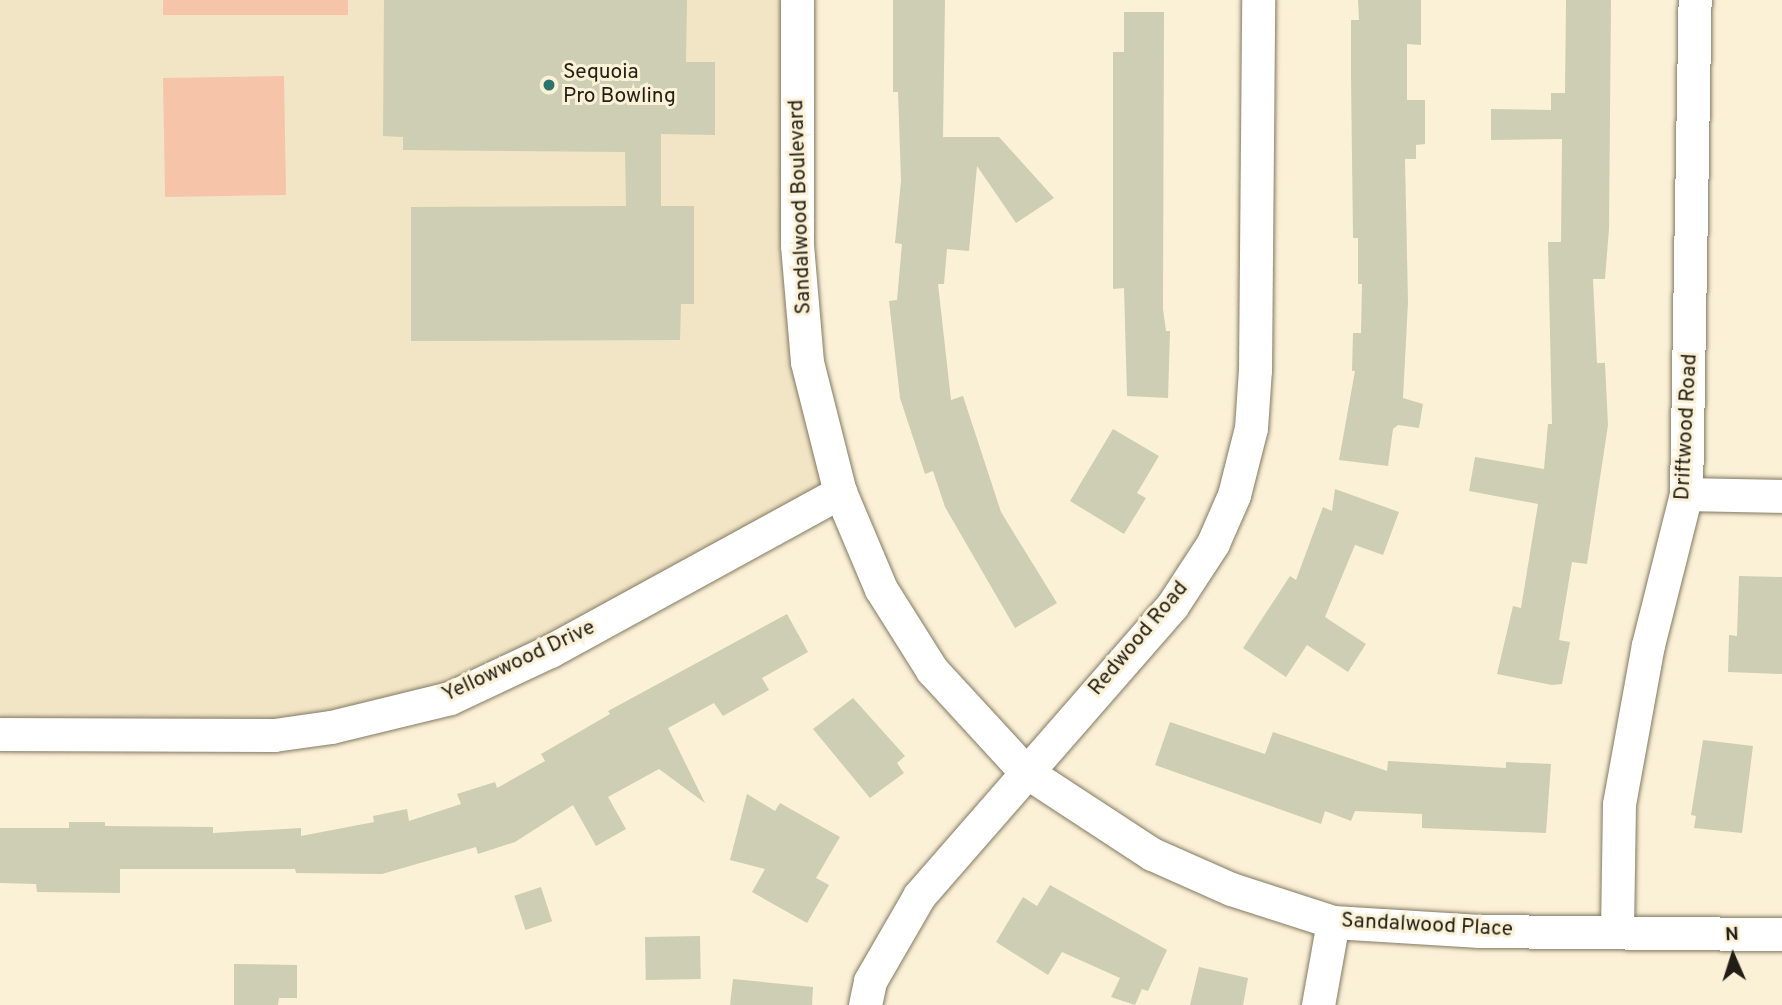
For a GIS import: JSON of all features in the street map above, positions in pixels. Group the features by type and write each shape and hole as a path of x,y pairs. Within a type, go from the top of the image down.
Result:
{"street":[{"name":"Sandalwood Boulevard","path":"797,0 797,245 807,362 840,492 881,589 932,670 1025,771"},
{"name":"Redwood Road","path":"865,1005 870,981 919,896 1025,771 1172,606 1213,542 1234,495 1251,428 1255,370 1258,0"},
{"name":"Driftwood Road","path":"1617,931 1619,804 1648,645 1686,494 1695,0"},
{"name":"Yellowwood Drive","path":"0,734 274,735 331,727 450,698 550,651 840,492"},
{"path":"1686,494 1782,496"},
{"name":"Sandalwood Place","path":"1025,771 1152,854 1231,889 1333,922 1480,931 1782,934"},
{"path":"1318,1005 1333,922"}],"shaded area":[{"path":"0,0 797,0 795,276 839,487 401,724 0,735"},
{"path":"163,0 348,0 348,15 163,15"},
{"path":"284,76 286,195 165,197 163,78"}],"building":[{"path":"384,0 687,0 686,62 715,62 715,135 661,134 661,206 694,206 694,304 681,304 680,340 411,341 411,207 626,206 625,152 403,150 403,137 383,136"},
{"path":"893,0 945,0 943,137 999,137 1054,198 1016,223 977,166 969,251 947,249 944,284 938,284 951,400 963,396 1001,512 1057,603 1015,628 945,507 933,471 925,474 900,398 889,301 897,300 902,244 895,243 901,181 898,92 893,92"},
{"path":"1358,0 1421,0 1421,45 1407,44 1407,100 1425,100 1425,144 1416,145 1416,159 1405,159 1408,302 1403,398 1423,404 1419,428 1398,425 1393,429 1388,466 1339,460 1355,371 1352,371 1353,333 1361,333 1362,284 1358,284 1358,238 1353,238 1351,77 1351,20 1359,20"},
{"path":"1566,0 1611,0 1609,229 1605,279 1593,279 1597,363 1605,363 1608,425 1587,564 1572,562 1559,640 1570,642 1562,684 1552,685 1497,674 1513,606 1521,608 1538,504 1469,491 1475,457 1544,469 1548,424 1552,424 1548,242 1561,242 1562,139 1491,140 1491,109 1551,110 1551,93 1565,93"},
{"path":"1124,12 1164,12 1163,309 1166,331 1170,331 1168,398 1127,396 1124,288 1113,289 1113,52 1124,52"},
{"path":"1113,429 1159,456 1137,493 1146,498 1124,534 1070,501"},
{"path":"1335,489 1399,512 1383,555 1355,545 1325,617 1366,644 1348,672 1307,645 1286,677 1243,648 1290,576 1296,580 1323,507 1332,511"},
{"path":"1739,576 1782,577 1782,674 1728,672 1729,635 1737,636"},
{"path":"787,614 808,652 762,678 769,690 723,716 714,703 668,728 705,803 659,769 608,797 626,829 596,846 573,805 515,842 478,854 476,847 382,874 296,873 295,869 120,869 120,893 37,892 36,884 0,883 0,828 69,828 69,822 105,822 105,826 213,827 213,833 301,828 301,836 374,822 373,816 407,809 409,821 461,804 457,794 495,782 497,788 545,761 541,754 610,714 608,711"},
{"path":"853,698 905,756 897,763 904,773 870,798 813,729"},
{"path":"1170,722 1265,754 1273,732 1387,771 1388,761 1506,768 1506,762 1551,764 1546,833 1422,828 1422,814 1355,811 1351,821 1325,811 1321,824 1155,765"},
{"path":"1703,740 1753,746 1742,833 1694,828 1696,816 1691,815"},
{"path":"747,794 775,811 780,803 840,837 816,878 829,885 807,923 752,892 765,869 730,860"},
{"path":"1050,885 1167,950 1148,991 1142,989 1135,1005 1111,997 1120,978 1062,952 1048,975 996,942 1023,897 1037,906"},
{"path":"541,887 552,921 525,930 514,896"},
{"path":"700,936 701,979 646,980 645,937"},
{"path":"234,964 297,965 297,998 279,998 278,1005 234,1005"},
{"path":"1199,967 1248,978 1243,1005 1190,1005"},
{"path":"733,979 813,987 812,1005 730,1005"}],"place":[{"name":"Sequoia Pro Bowling","path":"549,85"}]}
